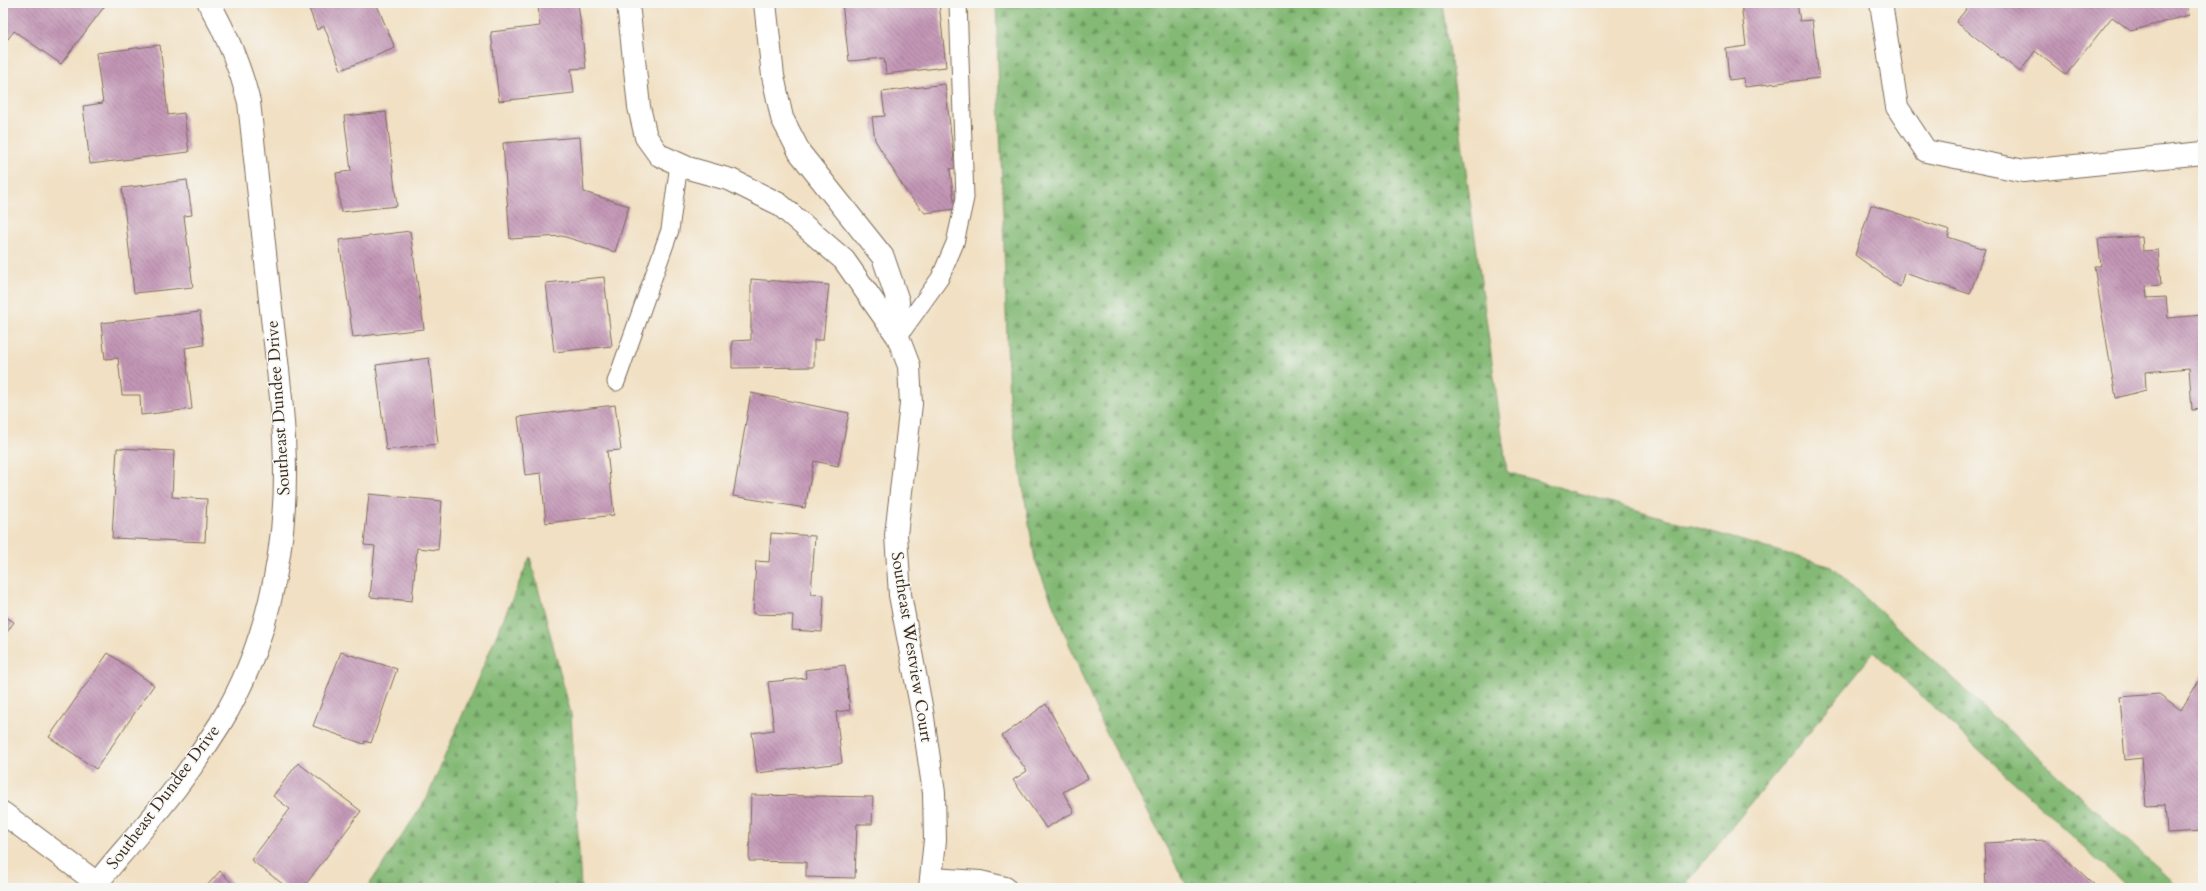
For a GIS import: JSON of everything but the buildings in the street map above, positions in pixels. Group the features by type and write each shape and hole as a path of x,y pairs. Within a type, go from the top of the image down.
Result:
{"street":[{"name":"Southeast Dundee Drive","path":"95,885 161,806 193,764 224,716 242,682 260,633 274,582 283,531 285,472 280,392 248,102 238,63 226,35 209,3"},
{"name":"Southeast Westview Court","path":"628,3 639,107 646,137 659,155 688,168 731,180 779,204 844,260 898,337 909,366 911,404 896,535 900,595 922,711 934,793 935,840 931,883"},
{"name":"Southeast Westview Court","path":"765,3 773,76 782,118 800,154 883,257 898,301 898,337"},
{"path":"1881,3 1897,107 1926,151 2024,171 2203,153"},
{"path":"3,813 95,885"},
{"path":"931,883 980,882 1005,888"}],"lane":[{"path":"898,337 940,278 955,243 965,198 958,3"},
{"path":"616,382 670,230 679,164"}],"green space":[{"path":"996,3 1443,3 1507,472 1832,567 2179,888 2128,888 1874,652 1687,882 1694,888 1188,888 1102,725 1035,560 1009,402"},
{"path":"530,557 571,714 581,888 367,888 426,800"}]}
